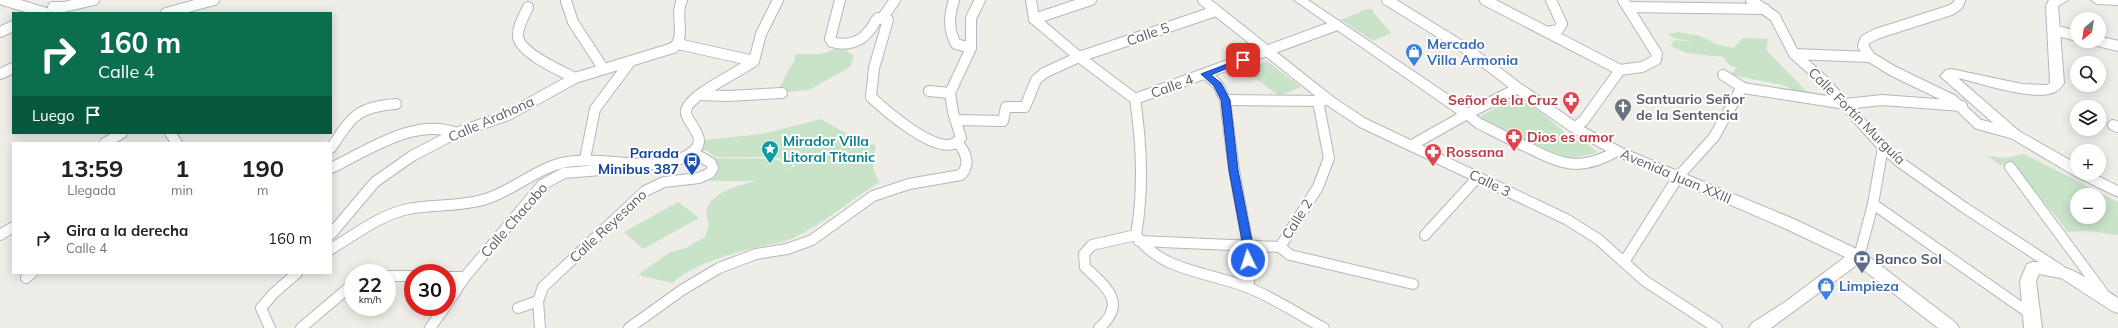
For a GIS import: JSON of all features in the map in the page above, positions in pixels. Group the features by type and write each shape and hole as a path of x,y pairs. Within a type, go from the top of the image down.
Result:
{"main road":[{"path":"1300,0 1467,114 1518,88"},
{"path":"2062,0 2054,2 2052,6 2057,82 2054,88 2046,90 2021,88 1951,73 1947,76 2014,134 2070,167"},
{"path":"2097,0 2118,1"},
{"name":"Avenida Juan XXIII","path":"1518,88 1575,128 1617,151 1788,223 1857,256 1950,328"},
{"path":"2094,180 2118,192"},
{"path":"1758,328 1791,306 1857,256"},
{"path":"2032,321 2028,281 2033,268 2044,266 2060,270 2113,304"}],"street":[{"path":"4,0 40,12"},
{"path":"45,12 67,0"},
{"path":"53,7 64,7 94,0"},
{"path":"170,12 214,0"},
{"path":"566,0 573,22 603,68"},
{"path":"682,0 678,8 680,34 678,44 754,62"},
{"path":"332,248 396,213 409,209 466,204 487,198 550,166 565,161 585,159 624,163 672,162 694,153 700,138 696,127 686,114 687,109 699,95 754,62 761,34 778,0"},
{"path":"840,0 830,39 832,42 837,44 854,43 870,29 875,20 883,17 895,0"},
{"path":"954,0 950,20 952,35 956,44 971,48"},
{"path":"883,17 888,20 888,23 876,57 871,78 871,97 883,109 922,136 944,143 957,142 961,138 955,120 950,93 971,48 971,18 980,0"},
{"path":"1030,0 1034,19 1079,57 1135,99"},
{"path":"1034,19 1091,0"},
{"name":"Calle 3","path":"1203,0 1330,101 1363,123 1566,219 1598,239 1646,281 1717,328"},
{"name":"Avenida Juan XXIII","path":"1387,0 1502,73 1518,88"},
{"path":"1485,0 1620,70 1642,67 1656,60 1657,54 1626,4"},
{"path":"1547,32 1558,30 1562,24 1552,0"},
{"name":"Calle Fortín Murguía","path":"1751,0 1775,17 1794,54 1846,104 1883,147 1901,163 1965,208 2060,270"},
{"path":"1960,0 1958,5 1951,10 1876,34 1865,40 1863,46 1870,57 1893,71 1940,92 1962,106 1978,124 2014,134"},
{"path":"1626,4 1765,9"},
{"path":"528,8 519,26 518,37 524,50 575,78"},
{"name":"Calle 5","path":"955,120 1004,121 1006,107 1025,107 1036,80 1044,72 1079,57 1216,10"},
{"name":"Calle 4","path":"1137,238 1142,208 1139,122 1135,99 1337,25"},
{"path":"0,32 12,26"},
{"path":"2054,30 2070,34"},
{"path":"2106,43 2118,46"},
{"name":"Calle Arahona","path":"332,233 375,182 412,156 456,133 508,114 575,78 603,68 663,52 678,44"},
{"path":"1794,54 1870,57"},
{"path":"585,159 595,108 630,62"},
{"path":"0,74 12,68"},
{"path":"1575,128 1584,120 1620,70"},
{"path":"1206,74 1218,85 1226,100 1234,170 1248,246 1249,288"},
{"path":"1723,75 1743,88 1846,104 1882,100 1962,106"},
{"path":"1624,262 1678,177 1714,137 1742,87 1743,88"},
{"path":"929,91 950,93"},
{"path":"699,95 728,96 782,93"},
{"path":"1226,100 1330,101"},
{"name":"Calle 2","path":"1099,328 1114,315 1115,306 1111,295 1085,267 1084,254 1092,245 1137,238 1280,248 1318,186 1329,158 1318,101"},
{"path":"332,147 355,115 362,109 374,105 396,104"},
{"path":"1412,145 1467,114 1478,123 1556,162 1580,165 1606,158 1617,151"},
{"path":"332,168 395,137 405,134 435,130 456,133"},
{"path":"107,142 120,134"},
{"path":"629,328 682,290 719,268 756,254 786,249 812,240 874,196 909,184 961,175 966,171 968,166 965,150 957,142"},
{"path":"1857,256 1860,253 1873,204 1883,147"},
{"name":"Calle Reyesano","path":"538,301 543,287 647,189 665,182 705,176 712,172 713,168 711,163 694,153"},
{"name":"Calle Chacobo","path":"456,291 542,185 553,177 576,171 612,169 624,163"},
{"path":"2010,167 2113,304"},
{"path":"1428,232 1478,177"},
{"path":"1873,204 2032,321"},
{"path":"0,235 12,228"},
{"path":"1137,238 1150,252 1164,260 1249,288 1324,328"},
{"path":"1280,248 1290,255 1413,284"},
{"path":"270,328 261,308 274,292 296,274"},
{"path":"456,277 466,277"},
{"path":"302,328 344,292"},
{"path":"518,308 538,301 540,328"},
{"path":"430,328 439,316"}],"green space":[{"path":"1367,9 1372,9 1376,16 1391,33 1373,41 1341,20"},
{"path":"1678,32 1700,36 1719,45 1733,48 1743,38 1768,39 1766,50 1815,100 1783,85 1726,74 1734,72 1735,69 1738,68 1729,65 1723,57 1686,53 1671,46 1674,40 1695,42 1674,38 1669,34"},
{"path":"847,45 847,51 854,56 850,67 809,90 775,93 794,62 795,54 821,54"},
{"path":"1267,61 1301,87 1279,96 1245,70"},
{"path":"1511,100 1525,102 1541,112 1568,135 1588,145 1597,153 1567,159 1560,158 1481,120 1482,115"},
{"path":"821,119 840,130 876,146 873,165 877,178 880,182 827,218 789,240 712,260 690,270 672,283 638,275 670,252 686,248 705,237 709,224 706,214 708,206 713,199 729,189 756,181 710,181 714,158 774,159 792,164 792,167 784,172 795,166 792,162 773,157 715,157 706,150 698,151 694,141 762,134"},
{"path":"2024,154 2070,177 2070,180 2075,180 2091,188 2070,188 2070,224 2106,224 2106,196 2118,202 2118,235 2088,231 2068,232 2015,167 2000,165 1987,156 2007,158"},
{"path":"678,202 699,218 643,249 624,232"}],"place":[{"name":"Mercado Villa Armonia","path":"1414,67"},
{"name":"Señor de la Cruz","path":"1571,115"},
{"name":"Santuario Señor de la Sentencia","path":"1623,122"},
{"name":"Dios es amor","path":"1514,152"},
{"name":"Mirador Villa Litoral Titanic","path":"770,164"},
{"name":"Rossana","path":"1433,167"},
{"name":"Parada Minibus 387","path":"692,176"},
{"name":"Banco Sol","path":"1862,274"},
{"name":"Limpieza","path":"1826,301"}],"route":[{"path":"1243,60 1206,74 1218,85 1226,100 1234,170 1248,246 1248,260"}]}
